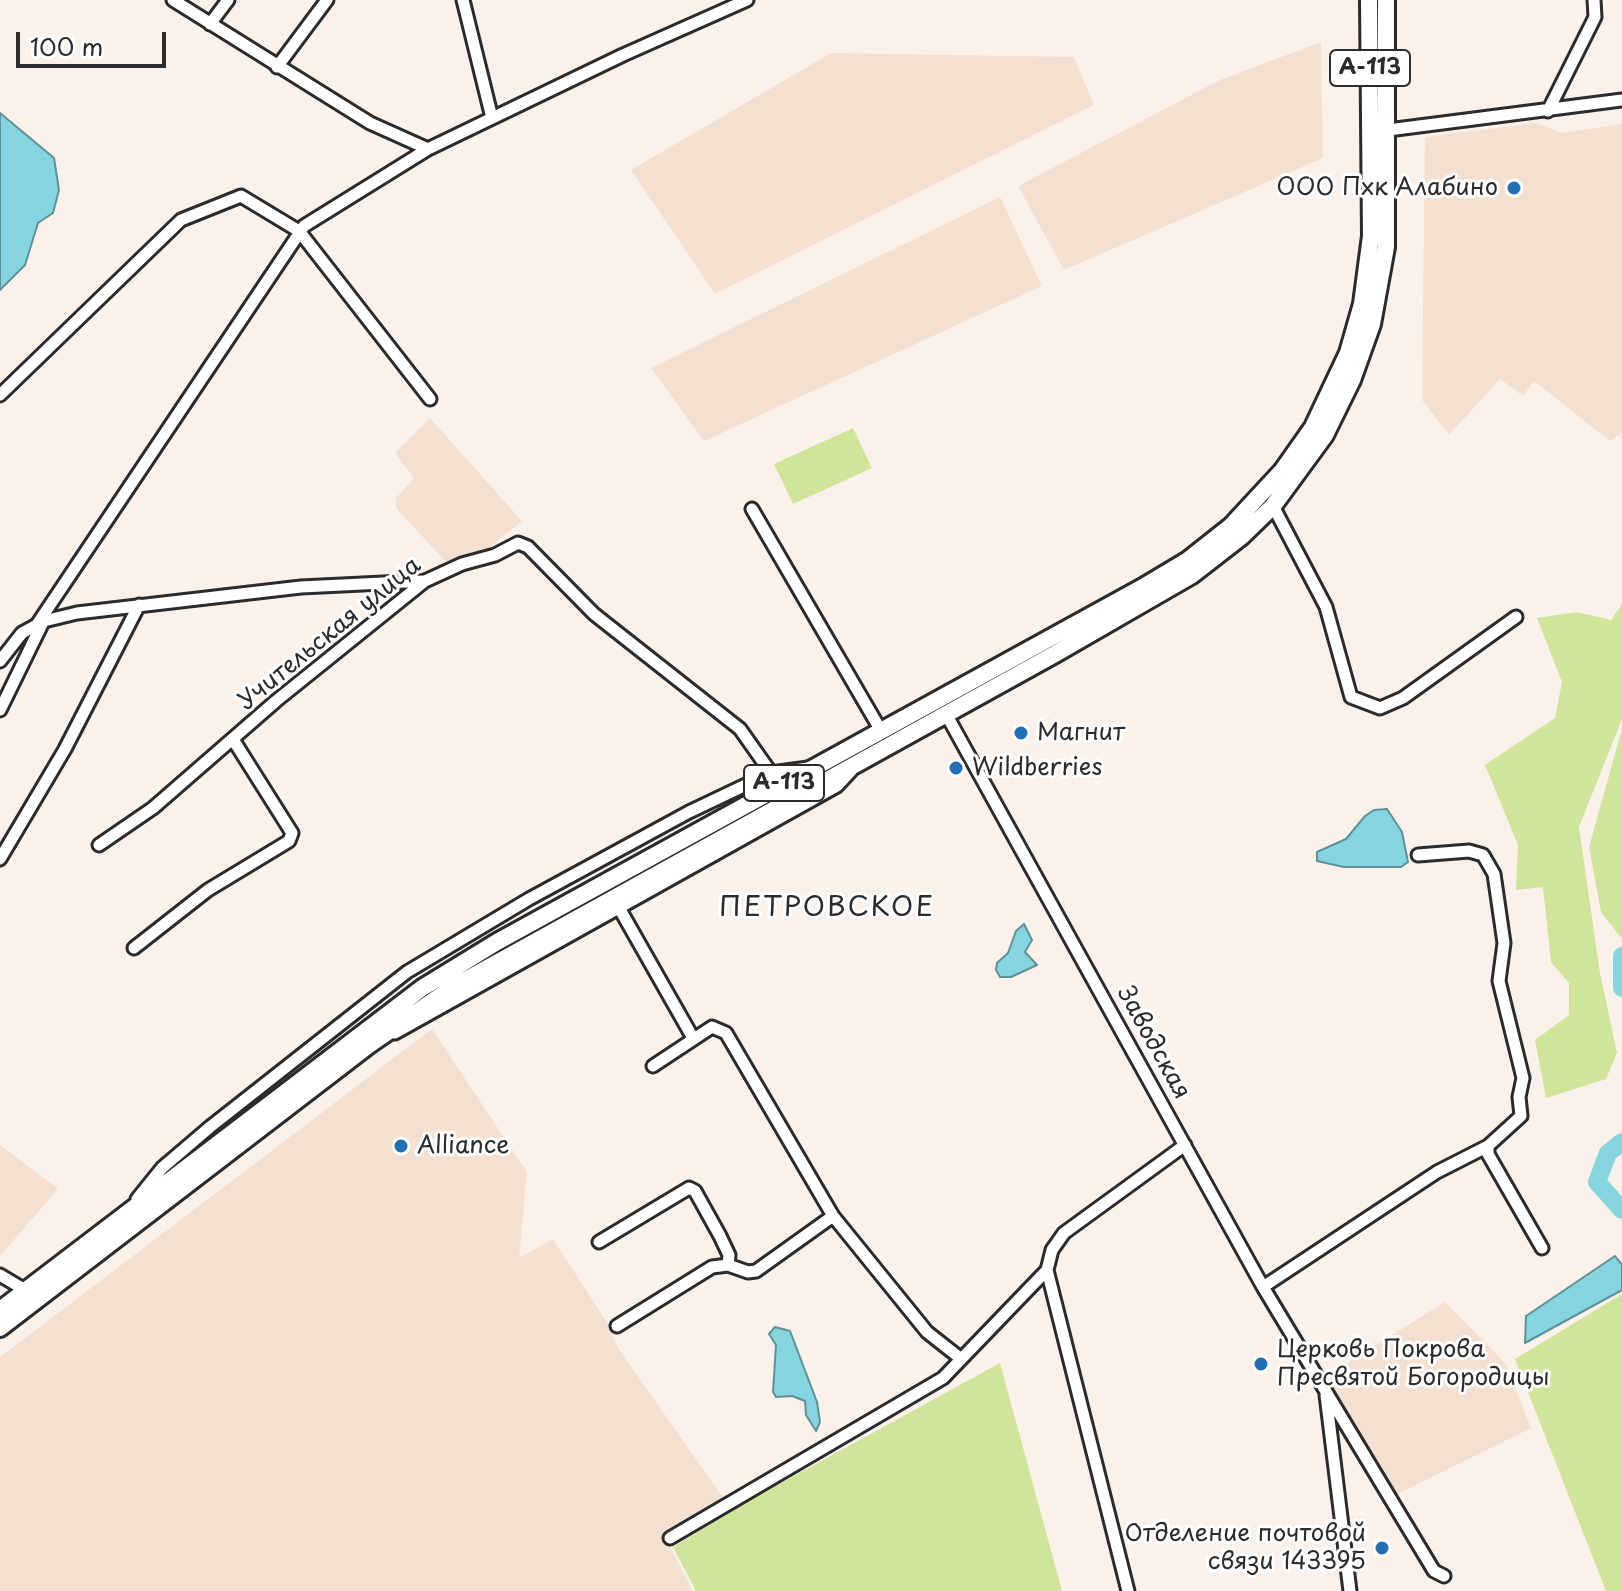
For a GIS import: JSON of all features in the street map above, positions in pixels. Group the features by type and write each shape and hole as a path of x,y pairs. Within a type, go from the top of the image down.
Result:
{"highway":[{"name":"А-113","path":"0,1310 422,988 497,942 1188,560 1247,511 1296,453 1327,401 1348,353 1369,264 1372,190 1369,0"},
{"name":"А-113","path":"0,1328 369,1045 498,960 1192,575 1241,537 1273,506 1325,435 1363,353 1380,290 1386,247 1386,0"}],"street":[{"path":"173,0 370,123 428,149"},
{"path":"210,24 228,0"},
{"path":"277,67 327,0"},
{"path":"463,0 492,118"},
{"path":"0,710 40,624 299,231 428,149 747,0"},
{"path":"1548,111 1595,17 1594,0"},
{"path":"1388,130 1622,100"},
{"path":"0,395 181,220 241,196 299,231 430,399"},
{"path":"1273,506 1326,607 1351,697 1380,708 1403,698 1516,617"},
{"path":"752,509 880,729"},
{"name":"Учительская улица","path":"99,845 153,808 234,741 276,701 425,581 462,564 495,555 518,543 528,547 594,614 740,729 771,773"},
{"path":"0,661 22,633 40,624 139,605 301,587 425,581"},
{"path":"0,859 80,723 139,605"},
{"name":"Заводская","path":"946,714 1263,1287 1434,1571 1444,1576"},
{"path":"134,948 208,890 289,841 292,833 234,741"},
{"path":"369,1045 416,1024 618,906 837,786 861,761"},
{"path":"125,1214 162,1168 407,972 542,892 771,773 813,767"},
{"path":"1263,1287 1437,1172 1488,1146 1521,1116 1519,1097 1523,1078 1499,981 1504,943 1494,874 1483,855 1469,851 1418,855"},
{"path":"618,906 693,1038"},
{"path":"653,1066 712,1027 726,1033 833,1216 927,1332 960,1358"},
{"path":"1128,1591 1047,1270 1052,1250 1064,1233 1185,1145"},
{"path":"1488,1146 1496,1169 1542,1248"},
{"path":"599,1242 689,1188 695,1191 720,1236 729,1255 728,1265"},
{"path":"617,1326 712,1267 728,1265 748,1272 756,1271 833,1216"},
{"path":"670,1538 943,1378 1047,1270"},
{"path":"0,1275 25,1290"},
{"path":"1326,1391 1350,1591"}],"shaded area":[{"path":"1321,42 1323,158 1064,270 1018,186 1220,80"},
{"path":"831,53 1074,57 1094,105 715,294 631,170"},
{"path":"1536,123 1562,133 1622,124 1622,433 1610,441 1534,381 1523,396 1500,379 1449,435 1422,400 1425,137"},
{"path":"1000,197 1042,286 704,441 651,368"},
{"path":"430,418 522,521 478,557 455,564 444,560 396,508 396,498 414,478 395,453"},
{"path":"432,1029 527,1172 519,1258 553,1239 608,1324 618,1348 724,1499 663,1534 693,1591 0,1591 0,1357"},
{"path":"0,1145 58,1189 0,1256"},
{"path":"1445,1302 1506,1364 1531,1428 1392,1497 1323,1378"}],"green space":[{"path":"853,428 872,468 793,504 774,464"},
{"path":"1622,604 1622,719 1579,827 1600,973 1617,1053 1606,1079 1546,1098 1535,1040 1569,1015 1569,983 1551,962 1543,887 1516,890 1518,845 1485,765 1555,718 1562,682 1537,618 1577,612 1611,620"},
{"path":"1622,729 1622,939 1601,912 1589,847"},
{"path":"1622,1294 1622,1591 1606,1591 1515,1359"},
{"path":"1000,1363 1062,1591 696,1591 673,1547 743,1504"}],"water":[{"path":"0,113 54,158 59,190 53,213 38,223 25,265 0,290"},
{"path":"1387,809 1402,832 1408,862 1401,867 1344,867 1317,861 1317,852 1346,839 1365,816 1374,810"},
{"path":"1024,924 1032,940 1025,952 1037,965 1011,977 1000,977 996,970 997,963 1008,953 1016,931"},
{"path":"1615,1256 1622,1265 1622,1290 1525,1343 1526,1316"},
{"path":"775,1327 790,1331 817,1402 820,1422 816,1431 806,1415 805,1401 792,1396 776,1397 773,1392 776,1345 769,1334"}],"waterway":[{"path":"1622,956 1622,988"},
{"path":"1622,1142 1608,1153 1597,1182 1622,1210"}],"place":[{"name":"ООО Пхк Алабино","path":"1514,188"},
{"name":"Магнит","path":"1021,733"},
{"name":"Wildberries","path":"956,768"},
{"name":"Alliance","path":"401,1146"},
{"name":"Церковь Покрова Пресвятой Богородицы","path":"1261,1364"},
{"name":"Отделение почтовой связи 143395","path":"1382,1548"}],"district":[{"name":"ПЕТРОВСКОЕ","path":"827,908"}]}
